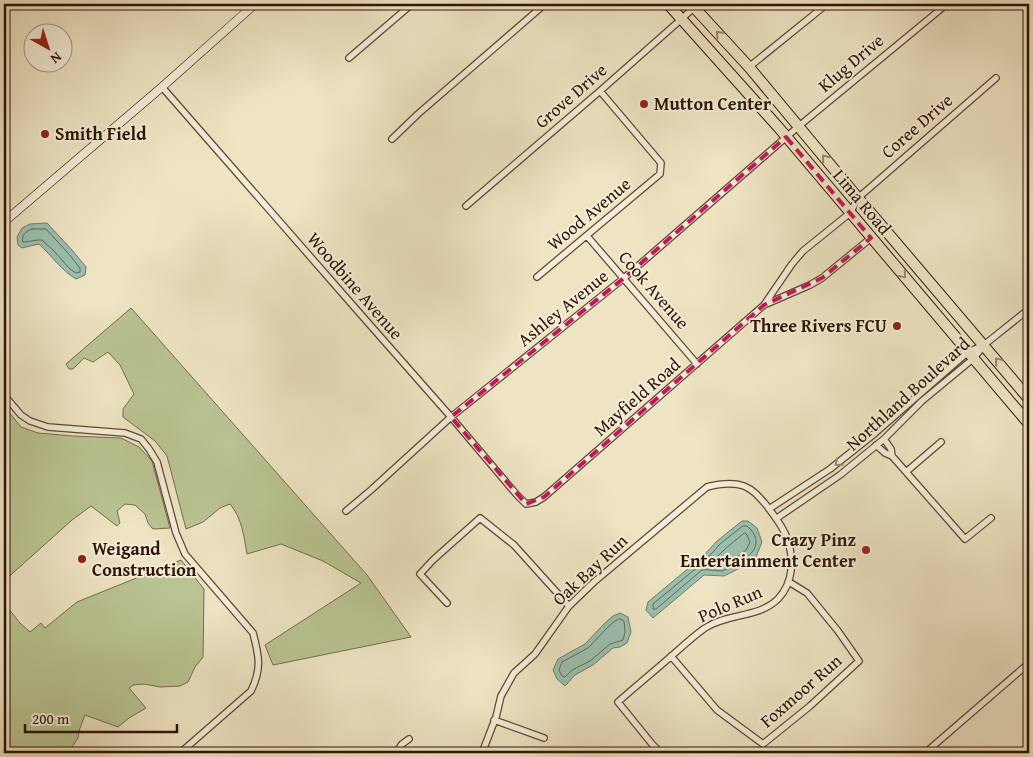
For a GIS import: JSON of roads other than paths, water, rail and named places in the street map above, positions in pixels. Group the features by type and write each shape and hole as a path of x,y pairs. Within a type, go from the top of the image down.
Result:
{"highway":[{"name":"Lima Road","path":"668,4 786,137 1029,424"},
{"name":"Lima Road","path":"694,5 799,126 1029,399"}],"main road":[{"path":"4,222 162,87 255,4"}],"street":[{"path":"348,58 412,4"},
{"path":"392,140 418,114 544,4"},
{"path":"749,68 827,4"},
{"name":"Klug Drive","path":"799,126 947,4"},
{"name":"Grove Drive","path":"466,206 600,92 682,19 694,5"},
{"name":"Coree Drive","path":"858,198 996,78"},
{"name":"Woodbine Avenue","path":"162,87 451,417 517,496 526,504"},
{"name":"Wood Avenue","path":"537,277 660,174 662,163 600,92"},
{"name":"Ashley Avenue","path":"346,512 451,417 624,278 799,126"},
{"path":"764,305 792,264 804,251 850,213 858,198"},
{"name":"Cook Avenue","path":"587,236 698,364"},
{"path":"764,305 822,278 871,238"},
{"name":"Mayfield Road","path":"526,504 536,502 544,497 764,305"},
{"name":"Northland Boulevard","path":"769,509 830,469 1029,309"},
{"name":"Northland Boulevard","path":"777,518 840,474 884,439 971,355"},
{"path":"4,396 21,415 30,421 48,427 125,433 141,439 157,462 176,533 185,554 253,632 259,662 256,680 251,691 180,753"},
{"path":"884,439 891,449 892,456"},
{"path":"906,472 941,442"},
{"path":"876,445 892,456 966,539 991,518"},
{"name":"Oak Bay Run","path":"482,753 501,696 514,673 535,654 569,606 594,582 707,487 724,483 743,486 759,496 769,509"},
{"path":"807,484 814,492"},
{"path":"769,509 777,518 787,537 793,563 789,582"},
{"path":"447,604 420,574 480,518 514,545 569,606"},
{"name":"Polo Run","path":"661,753 618,702 707,627 728,618 765,609 779,598 789,582"},
{"name":"Foxmoor Run","path":"671,656 717,710 763,744 810,706 859,661 838,631 807,593 789,582"},
{"path":"925,753 1029,663"},
{"path":"494,720 544,738"},
{"path":"396,753 402,744 409,739"}],"water":[{"path":"47,223 86,267 85,275 76,279 61,267 39,244 22,248 18,245 17,237 22,228 30,224"},
{"path":"742,521 748,521 757,528 762,542 756,557 724,576 704,575 653,618 646,610 648,602"},
{"path":"620,613 628,617 631,632 627,643 613,648 593,665 575,675 565,686 557,679 553,670 558,659 585,644 605,623"}],"place":[{"name":"Mutton Center","path":"644,104"},
{"name":"Smith Field","path":"45,134"},
{"name":"Three Rivers FCU","path":"897,326"},
{"name":"Crazy Pinz Entertainment Center","path":"866,550"},
{"name":"Weigand Construction","path":"82,559"}]}
